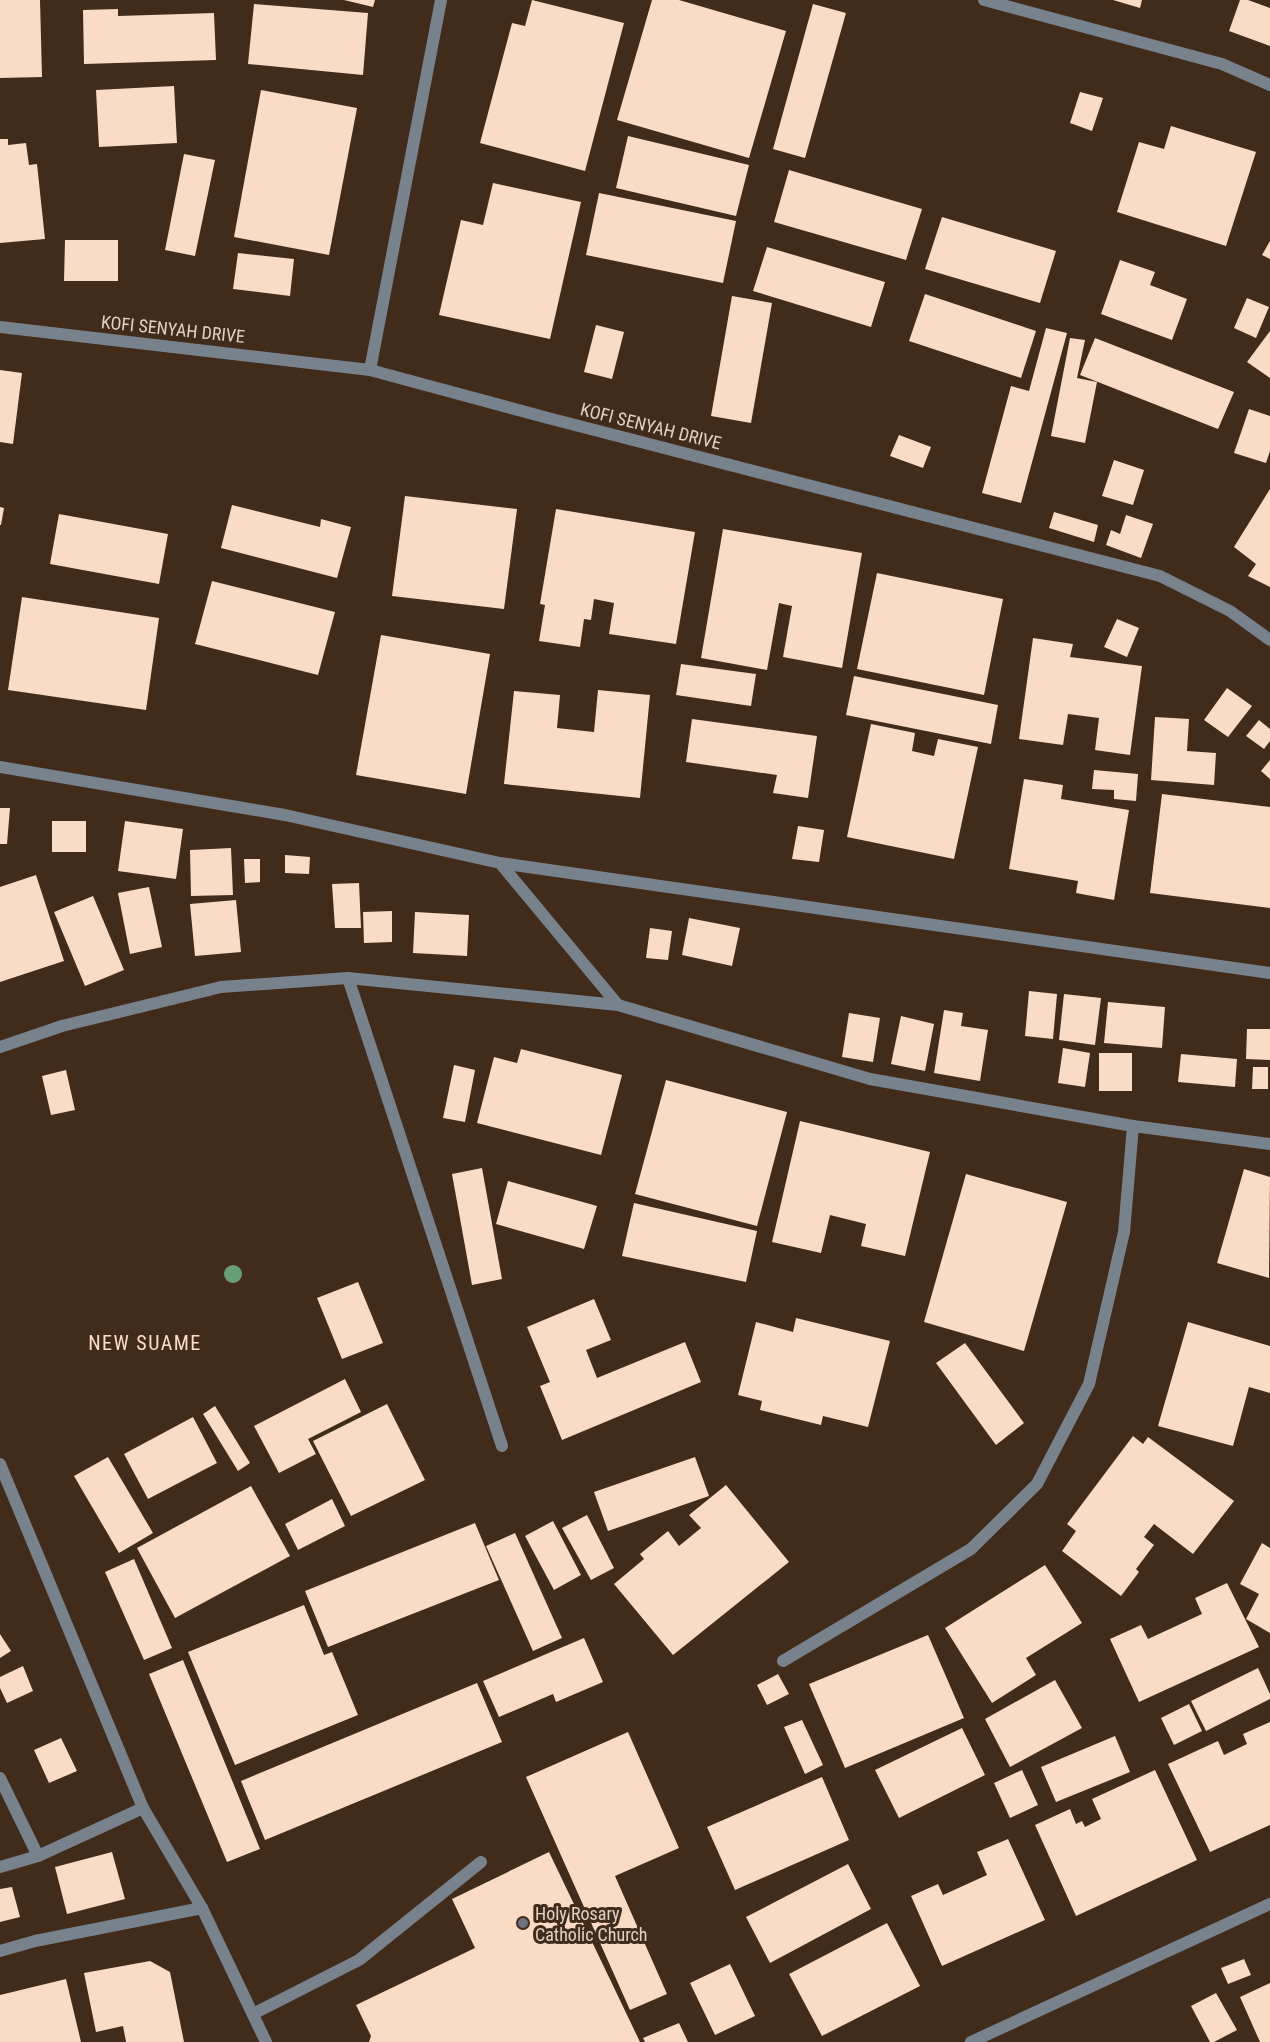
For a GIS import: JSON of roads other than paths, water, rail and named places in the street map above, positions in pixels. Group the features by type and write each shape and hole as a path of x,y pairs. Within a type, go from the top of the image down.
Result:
{"street":[{"path":"370,369 441,0"},
{"path":"984,0 1222,64 1270,85"},
{"name":"KOFI SENYAH DRIVE","path":"0,327 370,369 548,418 1160,576 1230,611 1270,640"},
{"path":"0,767 285,815 500,863 1270,973"},
{"path":"500,863 618,1005"},
{"path":"348,978 502,1446"},
{"path":"0,1047 62,1026 221,987 348,978 618,1005 870,1079 1133,1126 1270,1144"},
{"path":"783,1661 971,1549 1037,1484 1089,1384 1124,1232 1133,1126"},
{"path":"0,1464 143,1808 202,1908 266,2042"},
{"path":"0,1778 38,1856"},
{"path":"0,1867 38,1856 143,1808"},
{"path":"253,2014 359,1960 481,1862"},
{"path":"971,2042 1270,1904"},
{"path":"0,1951 35,1941 202,1908"}],"place":[{"name":"Holy Rosary Catholic Church","path":"523,1923"}],"district":[{"name":"NEW SUAME","path":"145,1343"}]}
